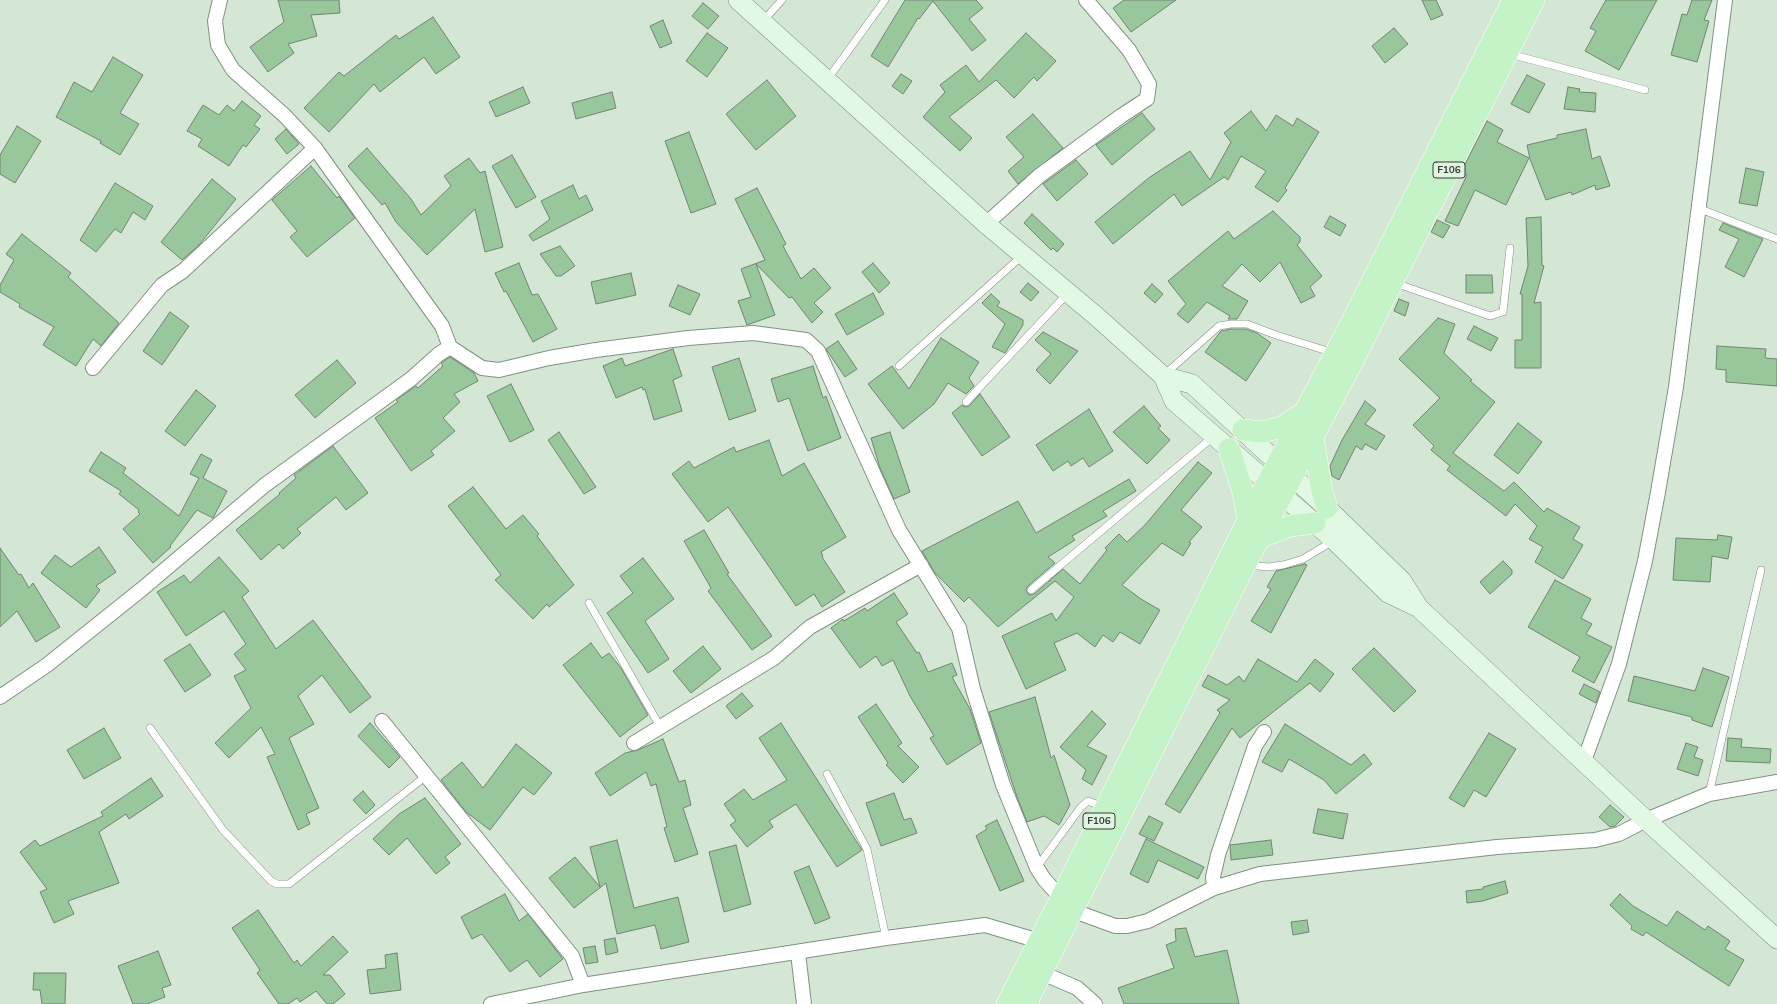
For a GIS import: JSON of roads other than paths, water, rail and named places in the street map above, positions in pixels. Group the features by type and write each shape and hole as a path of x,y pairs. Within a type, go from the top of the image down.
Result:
{"main road":[{"path":"738,0 986,224 1069,293 1162,376 1174,401 1275,488 1321,515 1402,580 1419,608 1646,820 1777,939"},
{"name":"F106","path":"1007,1004 1038,941 1068,904 1259,538 1275,488 1278,462 1380,267 1513,0"},
{"name":"F106","path":"1026,1004 1042,973 1105,808 1248,520 1275,488 1293,476 1534,0"},
{"path":"1162,376 1192,384 1243,430 1293,476 1321,515 1334,540 1388,593 1419,608"},
{"path":"1243,430 1262,432 1282,427 1303,413"},
{"path":"1313,437 1322,491 1321,515"},
{"path":"1221,442 1243,492 1248,520"},
{"path":"1259,538 1321,515"}],"street":[{"path":"220,0 214,21 218,46 233,70 284,115 315,148 442,326 450,347 482,368 499,370 549,358 588,351 688,338 754,333 806,340 818,351 899,530 959,628 973,689 1003,785 1036,868 1044,879 1068,904 1115,926 1127,926 1148,921 1214,888 1260,874 1497,847 1595,840 1619,834 1646,820 1709,794 1777,782"},
{"path":"986,224 1039,176 1121,116 1147,99 1150,84 1129,50 1086,0"},
{"path":"1584,761 1619,664 1645,561 1676,388 1725,0"},
{"path":"93,368 162,285 183,271 315,148"},
{"path":"0,697 47,665 71,646 142,589 265,485 411,379 439,354 450,347"},
{"path":"634,743 774,658 810,627 921,565"},
{"path":"382,721 572,956 583,985"},
{"path":"1214,888 1213,877 1218,856 1255,746 1264,732"},
{"path":"491,1004 548,998 583,985 798,953 886,938 985,925 1038,941"},
{"path":"798,953 804,1004"},
{"path":"1042,973 1077,988 1095,1004"}],"lane":[{"path":"762,22 782,0"},
{"path":"827,80 885,0"},
{"path":"1508,53 1644,90"},
{"path":"1698,208 1777,239"},
{"path":"1392,282 1490,316 1504,312 1510,248"},
{"path":"899,366 1023,255"},
{"path":"966,402 1069,293"},
{"path":"1162,376 1219,326 1231,324 1247,324 1276,335 1334,353"},
{"path":"1031,590 1221,442"},
{"path":"1245,565 1268,567 1283,566 1303,559 1334,540"},
{"path":"1709,794 1761,570"},
{"path":"589,603 660,728"},
{"path":"150,728 223,830 271,881 277,884 289,884 426,776"},
{"path":"827,774 867,849 886,938"},
{"path":"1036,868 1081,807 1088,801 1105,808"}]}
